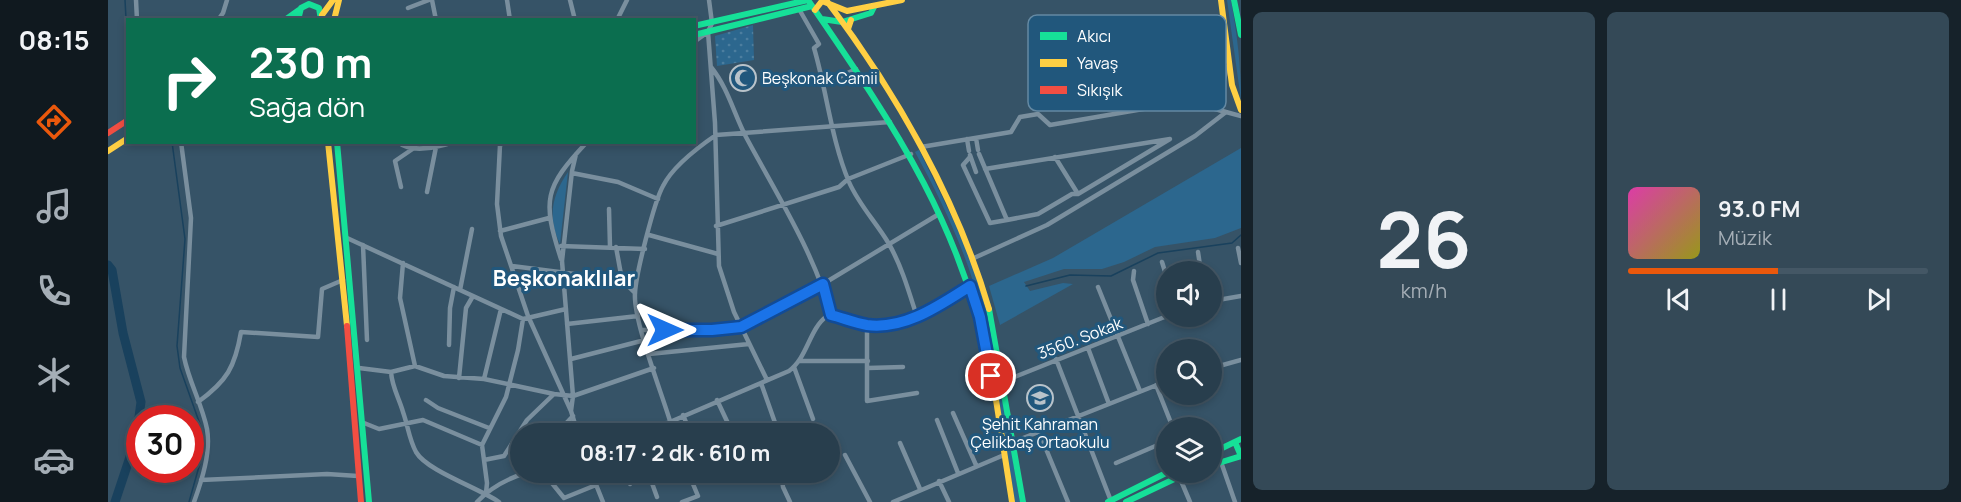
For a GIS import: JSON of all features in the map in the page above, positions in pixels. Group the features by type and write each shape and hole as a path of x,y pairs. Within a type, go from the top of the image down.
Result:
{"main road":[{"path":"321,17 333,0"},
{"path":"334,18 339,0"},
{"path":"696,26 826,1 840,10 902,0"},
{"path":"1221,0 1223,15"},
{"path":"1234,0 1241,34"},
{"path":"826,1 848,29 921,147 974,258 987,300 1023,502"},
{"path":"288,18 308,2 316,6 321,17"},
{"path":"696,35 799,9 810,3"},
{"path":"810,3 911,154 970,286 980,317 1012,502"},
{"path":"822,19 842,22 851,20 871,13 873,4"},
{"path":"298,18 299,10"},
{"path":"848,29 851,20"},
{"path":"1226,34 1232,85 1241,110"},
{"path":"108,133 126,121"},
{"path":"108,151 126,139"},
{"path":"328,144 343,280 361,502"},
{"path":"337,144 364,423 369,502"},
{"path":"1222,448 1238,440 1241,456 1222,462"},
{"path":"1110,501 1156,478"},
{"path":"1126,502 1135,500 1166,483"}],"street":[{"path":"136,0 137,18"},
{"path":"219,18 227,0"},
{"path":"408,8 431,0 436,18"},
{"path":"507,0 510,18"},
{"path":"570,0 574,18"},
{"path":"618,18 627,0"},
{"path":"709,0 712,23 708,33 716,135 718,254 723,284 767,380"},
{"path":"860,0 861,8"},
{"path":"799,9 819,44 814,48 825,84 832,126 848,179 860,205 889,244 903,270 917,317"},
{"path":"696,41 708,33"},
{"path":"1226,69 1229,54"},
{"path":"711,66 721,80 745,134 823,284 831,315"},
{"path":"825,84 856,69"},
{"path":"921,147 1011,132 1020,117 1038,114 1050,125 1135,111"},
{"path":"1222,111 1241,116"},
{"path":"974,258 1047,225 1196,136 1226,112"},
{"path":"890,122 716,135 700,147 662,186 634,293 641,330 650,354 668,422 794,367 823,318 831,315 867,325 882,325 917,317 970,286"},
{"path":"976,138 978,152 1007,220"},
{"path":"970,155 963,165 990,223 1038,214 1072,194 1078,194 1173,138 985,169"},
{"path":"967,140 976,172"},
{"path":"181,144 191,218 184,357 188,376 199,405"},
{"path":"403,144 414,148"},
{"path":"562,261 549,218 550,191 585,144"},
{"path":"401,187 395,161 414,148 438,145 427,192"},
{"path":"500,145 497,175 500,231 526,318 575,423"},
{"path":"564,423 572,413 573,396 562,261 576,154"},
{"path":"716,226 839,187 848,179 911,154"},
{"path":"1055,157 1078,194"},
{"path":"572,173 618,182 658,198"},
{"path":"609,208 613,247 622,280 634,293"},
{"path":"641,330 712,330 741,327 823,284 939,214"},
{"path":"500,231 549,218"},
{"path":"460,290 472,229"},
{"path":"649,235 718,254"},
{"path":"347,238 501,309 526,318 566,309"},
{"path":"363,245 367,340"},
{"path":"557,246 645,249"},
{"path":"1238,248 1241,263"},
{"path":"1198,252 1199,261"},
{"path":"403,263 400,298 415,366"},
{"path":"512,266 622,280"},
{"path":"1134,271 1133,279 1148,324"},
{"path":"198,402 227,377 237,357 241,332 318,337 322,289 343,280"},
{"path":"449,345 450,308 454,287"},
{"path":"1098,287 1140,391"},
{"path":"459,378 466,308 473,296"},
{"path":"1222,299 1241,296"},
{"path":"484,379 501,309"},
{"path":"567,324 638,316"},
{"path":"486,493 482,445 506,397 526,318"},
{"name":"3560. Sokak","path":"1002,382 1156,321"},
{"path":"867,325 867,401 917,393"},
{"path":"571,359 645,340"},
{"path":"650,354 749,344"},
{"path":"1088,348 1109,404"},
{"path":"1056,360 1110,501"},
{"path":"1222,365 1241,360"},
{"path":"799,362 868,361"},
{"path":"358,368 391,372 415,366 444,376 484,379 573,396 654,368"},
{"path":"794,367 813,418"},
{"path":"868,368 903,367"},
{"path":"391,372 392,384 418,454 435,468 500,502"},
{"path":"761,383 776,423"},
{"path":"1013,442 1155,385 1168,417"},
{"path":"484,460 504,456 527,420 554,394"},
{"path":"426,400 438,408 489,428"},
{"path":"717,400 728,423"},
{"path":"953,413 976,465"},
{"path":"683,415 686,423"},
{"path":"204,419 208,441 204,463"},
{"path":"364,423 379,429 423,420 482,445"},
{"path":"937,420 958,473"},
{"path":"1039,432 1068,502"},
{"path":"900,442 920,489"},
{"path":"1116,463 1156,446"},
{"path":"893,502 1004,454"},
{"path":"845,455 870,502"},
{"path":"1222,465 1235,502"},
{"path":"204,480 327,474 358,476"},
{"path":"477,502 486,493 510,479"},
{"path":"939,481 949,502"},
{"path":"194,502 200,483"},
{"path":"552,483 564,498 596,485 603,502"},
{"path":"652,483 657,497"},
{"path":"682,502 698,496 693,483"},
{"path":"782,483 790,502"},
{"path":"1182,483 1190,502"}],"shaded area":[{"path":"1227,0 1231,0 1235,25 1241,100"},
{"path":"753,25 754,60 717,66 715,36"},
{"path":"1241,148 1241,228 1215,238 1155,247 1124,262 1102,269 1064,269 1024,282 1030,291 1063,283 1073,284 1000,325 989,286 1053,258"},
{"path":"919,150 959,233 979,285 998,365 1020,502 1015,502 992,363 983,317 971,274 955,232 915,152"},
{"path":"568,172 560,244 554,225 553,206 558,189"}],"waterway":[{"path":"125,0 126,18"},
{"path":"172,144 185,239 177,346 180,368 202,430 200,463 189,502"},
{"path":"1026,286 1070,275 1111,276 1158,253 1232,243 1241,235"},
{"path":"108,265 112,270 123,333 141,402 136,439 115,502"}],"traffic: fast":[{"path":"696,26 808,0"},
{"path":"808,0 870,92 924,183 966,278 982,331 994,387"},
{"path":"1234,0 1241,35"},
{"path":"298,18 301,8 309,4 319,8 321,18"},
{"path":"696,35 812,6"},
{"path":"822,19 842,22 871,13 874,7"},
{"path":"288,18 299,10"},
{"path":"337,144 369,502"},
{"path":"989,309 1023,502"},
{"path":"1222,448 1241,439"},
{"path":"1222,462 1241,456 1235,442"},
{"path":"1108,502 1156,478"},
{"path":"1126,502 1166,483"}],"traffic: slow":[{"path":"322,15 333,0"},
{"path":"334,18 339,0"},
{"path":"826,0 852,35 900,109 922,148 960,227 989,309"},
{"path":"815,10 822,1 847,11 902,0"},
{"path":"1221,0 1223,15"},
{"path":"848,29 851,20"},
{"path":"1226,39 1232,85 1241,110"},
{"path":"108,151 126,139"},
{"path":"328,144 347,326"},
{"path":"994,387 1012,502"}],"traffic: jam":[{"path":"108,133 126,121"},
{"path":"347,326 361,502"}],"place":[{"name":"Beşkonak Camii","path":"743,78"},
{"name":"Şehit Kahraman Çelikbaş Ortaokulu","path":"1040,398"}],"district":[{"name":"Beşkonaklılar","path":"564,278"}],"route":[{"path":"665,330 712,330 741,327 823,284 831,315 867,325 882,325 923,315 970,286 980,317 991,376"}]}
